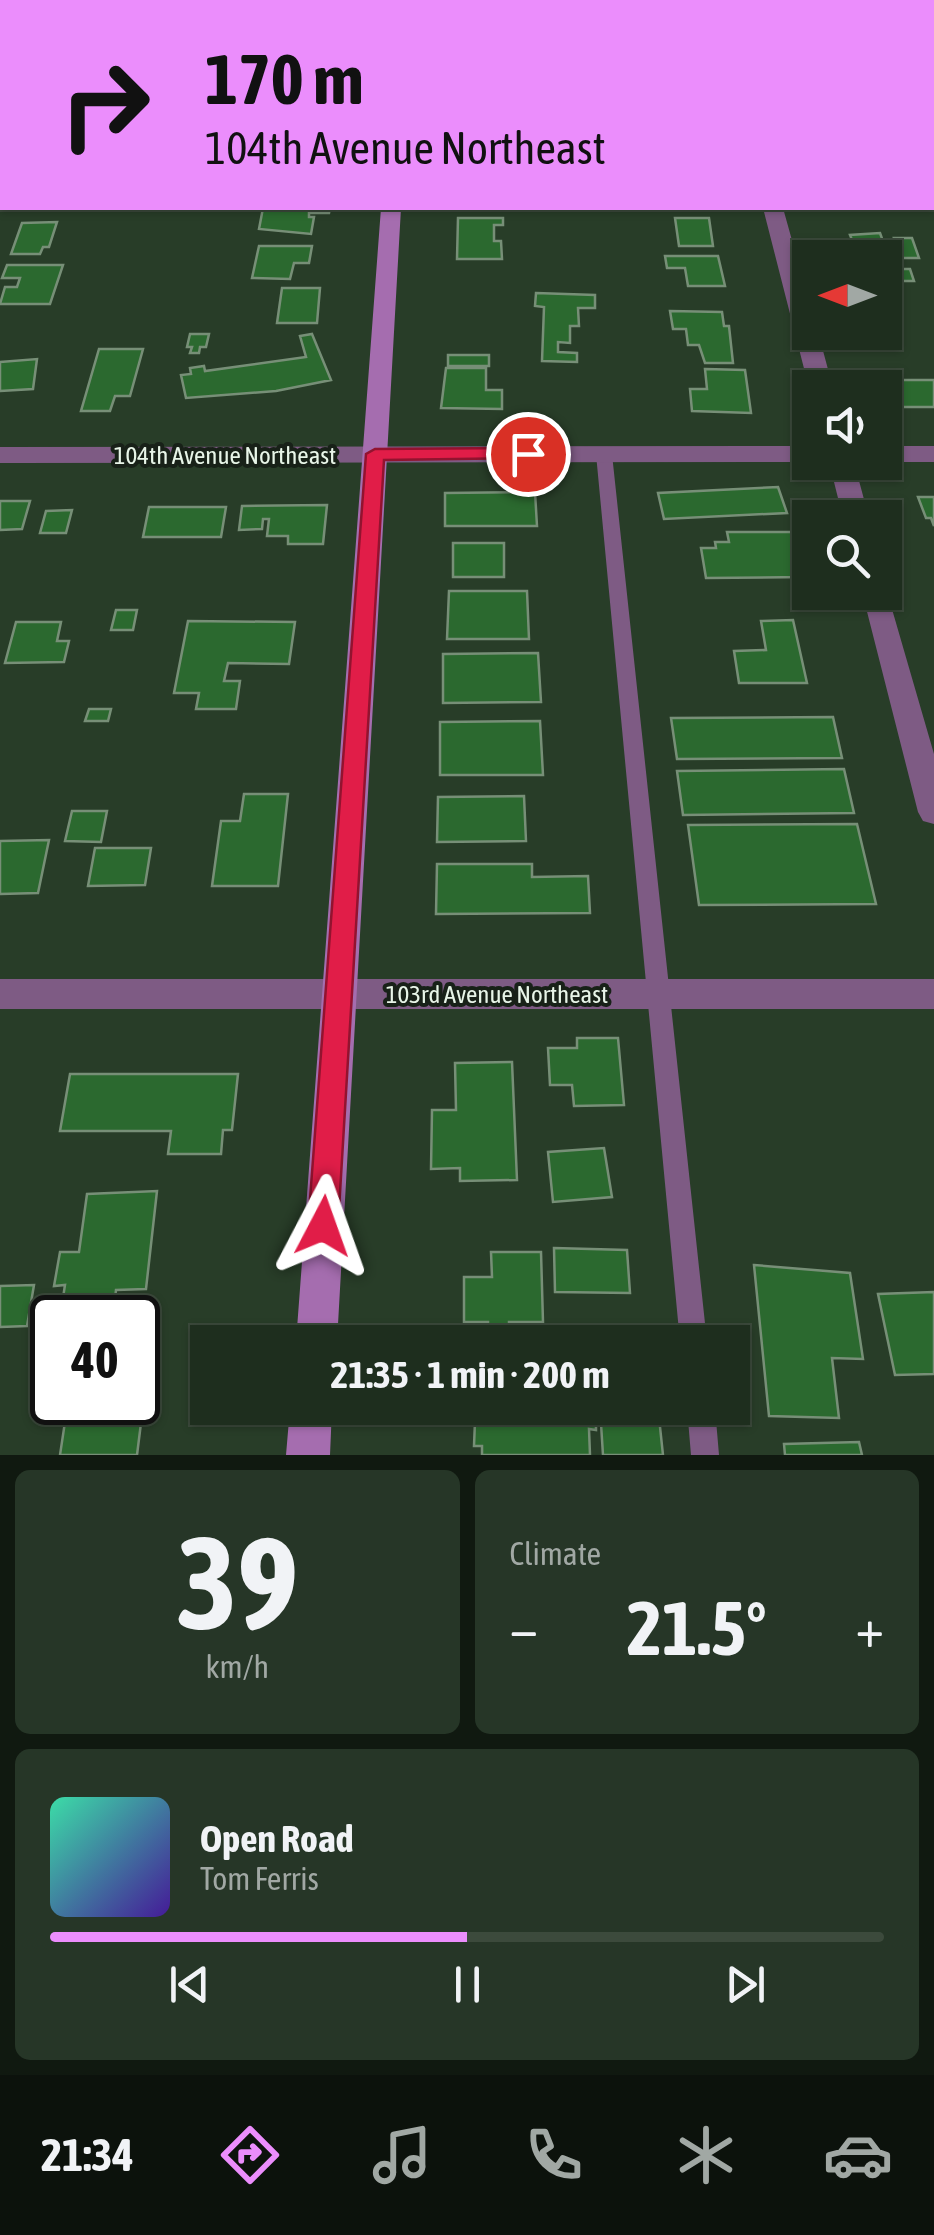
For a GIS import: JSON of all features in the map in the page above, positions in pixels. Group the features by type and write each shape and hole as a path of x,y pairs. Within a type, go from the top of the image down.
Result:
{"street":[{"path":"317,1325 391,210"},
{"path":"775,210 816,370"},
{"name":"104th Avenue Northeast","path":"0,455 792,454"},
{"path":"902,454 934,454"},
{"path":"881,610 934,812"},
{"name":"103rd Avenue Northeast","path":"0,994 934,994"},
{"path":"308,1455 310,1425"}],"lane":[{"path":"604,454 692,1325"},
{"path":"702,1425 705,1455"}],"building":[{"path":"263,210 330,210 309,213 309,217 314,217 311,234 259,229"},
{"path":"458,218 503,218 503,225 494,225 494,241 501,241 502,259 457,259"},
{"path":"675,218 709,218 713,246 679,246"},
{"path":"57,222 49,247 43,247 40,254 11,254 22,223"},
{"path":"880,233 882,240 852,240 850,235"},
{"path":"912,238 919,258 902,258 902,240 895,240"},
{"path":"259,246 312,246 309,263 294,263 290,279 252,278"},
{"path":"665,256 718,256 725,286 688,286 685,268 667,268"},
{"path":"7,265 63,265 50,304 0,304 5,287 17,287 20,278 2,278"},
{"path":"902,269 910,269 914,281 902,281"},
{"path":"282,288 320,288 317,323 277,323"},
{"path":"536,293 595,295 595,308 578,308 579,326 570,326 570,343 558,342 558,352 577,353 577,362 542,361 544,307 535,306"},
{"path":"670,311 722,312 724,326 729,326 733,363 705,363 699,345 688,345 686,329 673,329"},
{"path":"190,334 209,334 206,347 200,347 199,353 190,353 192,347 187,347"},
{"path":"312,334 331,380 276,391 186,398 181,375 191,374 190,368 204,366 205,371 306,357 300,336"},
{"path":"99,349 143,349 130,396 115,396 110,411 81,411"},
{"path":"448,355 489,355 489,366 448,366"},
{"path":"37,359 33,389 0,391 0,362"},
{"path":"446,368 486,368 486,390 502,390 502,409 441,408"},
{"path":"705,369 745,370 751,413 692,411 690,389 707,389"},
{"path":"902,380 934,380 934,407 902,407"},
{"path":"778,487 787,513 664,519 658,493"},
{"path":"535,492 537,526 445,526 445,493"},
{"path":"918,497 934,497 934,526 931,518 926,518"},
{"path":"0,501 30,501 22,529 0,530"},
{"path":"327,505 323,544 288,544 288,536 267,536 269,519 263,519 262,529 239,530 242,506"},
{"path":"149,507 226,507 221,537 143,537"},
{"path":"72,510 66,533 40,533 46,511"},
{"path":"727,532 792,532 792,577 706,578 701,548 716,548 715,542 729,542"},
{"path":"453,543 504,543 504,577 453,577"},
{"path":"449,591 527,591 529,639 447,639"},
{"path":"116,610 137,610 133,630 111,630"},
{"path":"793,620 807,683 739,683 734,651 766,650 761,621"},
{"path":"188,621 295,622 289,664 228,663 224,681 240,681 236,709 196,709 199,693 174,693"},
{"path":"16,622 61,622 57,641 69,641 64,662 5,663"},
{"path":"538,653 541,702 443,703 443,654"},
{"path":"89,709 111,709 108,721 85,721"},
{"path":"833,717 842,758 677,759 671,718"},
{"path":"540,721 543,775 440,775 440,722"},
{"path":"844,769 854,813 683,815 677,771"},
{"path":"244,794 288,794 278,886 212,886 221,821 240,821"},
{"path":"524,796 526,841 437,842 438,797"},
{"path":"72,811 107,811 101,842 65,841"},
{"path":"857,824 876,904 699,905 688,825"},
{"path":"49,840 38,893 0,894 0,841"},
{"path":"95,848 151,848 145,885 88,886"},
{"path":"437,864 532,864 532,877 588,876 590,913 436,914"},
{"path":"577,1038 618,1038 624,1105 574,1106 572,1085 550,1085 548,1048 577,1048"},
{"path":"512,1062 517,1180 460,1181 460,1168 431,1169 432,1110 456,1110 455,1063"},
{"path":"70,1074 238,1074 232,1130 223,1130 221,1154 168,1154 171,1131 60,1131"},
{"path":"604,1148 612,1197 553,1202 548,1152"},
{"path":"157,1191 146,1289 116,1290 115,1295 63,1295 65,1285 54,1286 60,1252 79,1252 87,1194"},
{"path":"554,1248 627,1250 630,1293 555,1292"},
{"path":"491,1252 541,1252 543,1322 464,1322 464,1277 492,1277"},
{"path":"754,1265 850,1273 863,1359 832,1358 839,1418 769,1416"},
{"path":"34,1285 27,1326 0,1327 0,1286"},
{"path":"934,1292 934,1374 895,1375 878,1294"},
{"path":"65,1425 141,1425 137,1455 60,1455"},
{"path":"475,1425 596,1425 596,1430 589,1429 590,1455 482,1455 482,1446 474,1446"},
{"path":"601,1425 660,1425 663,1455 603,1455"},
{"path":"859,1442 862,1455 785,1455 784,1444"}],"route":[{"path":"323,1226 375,454 528,454"}]}
